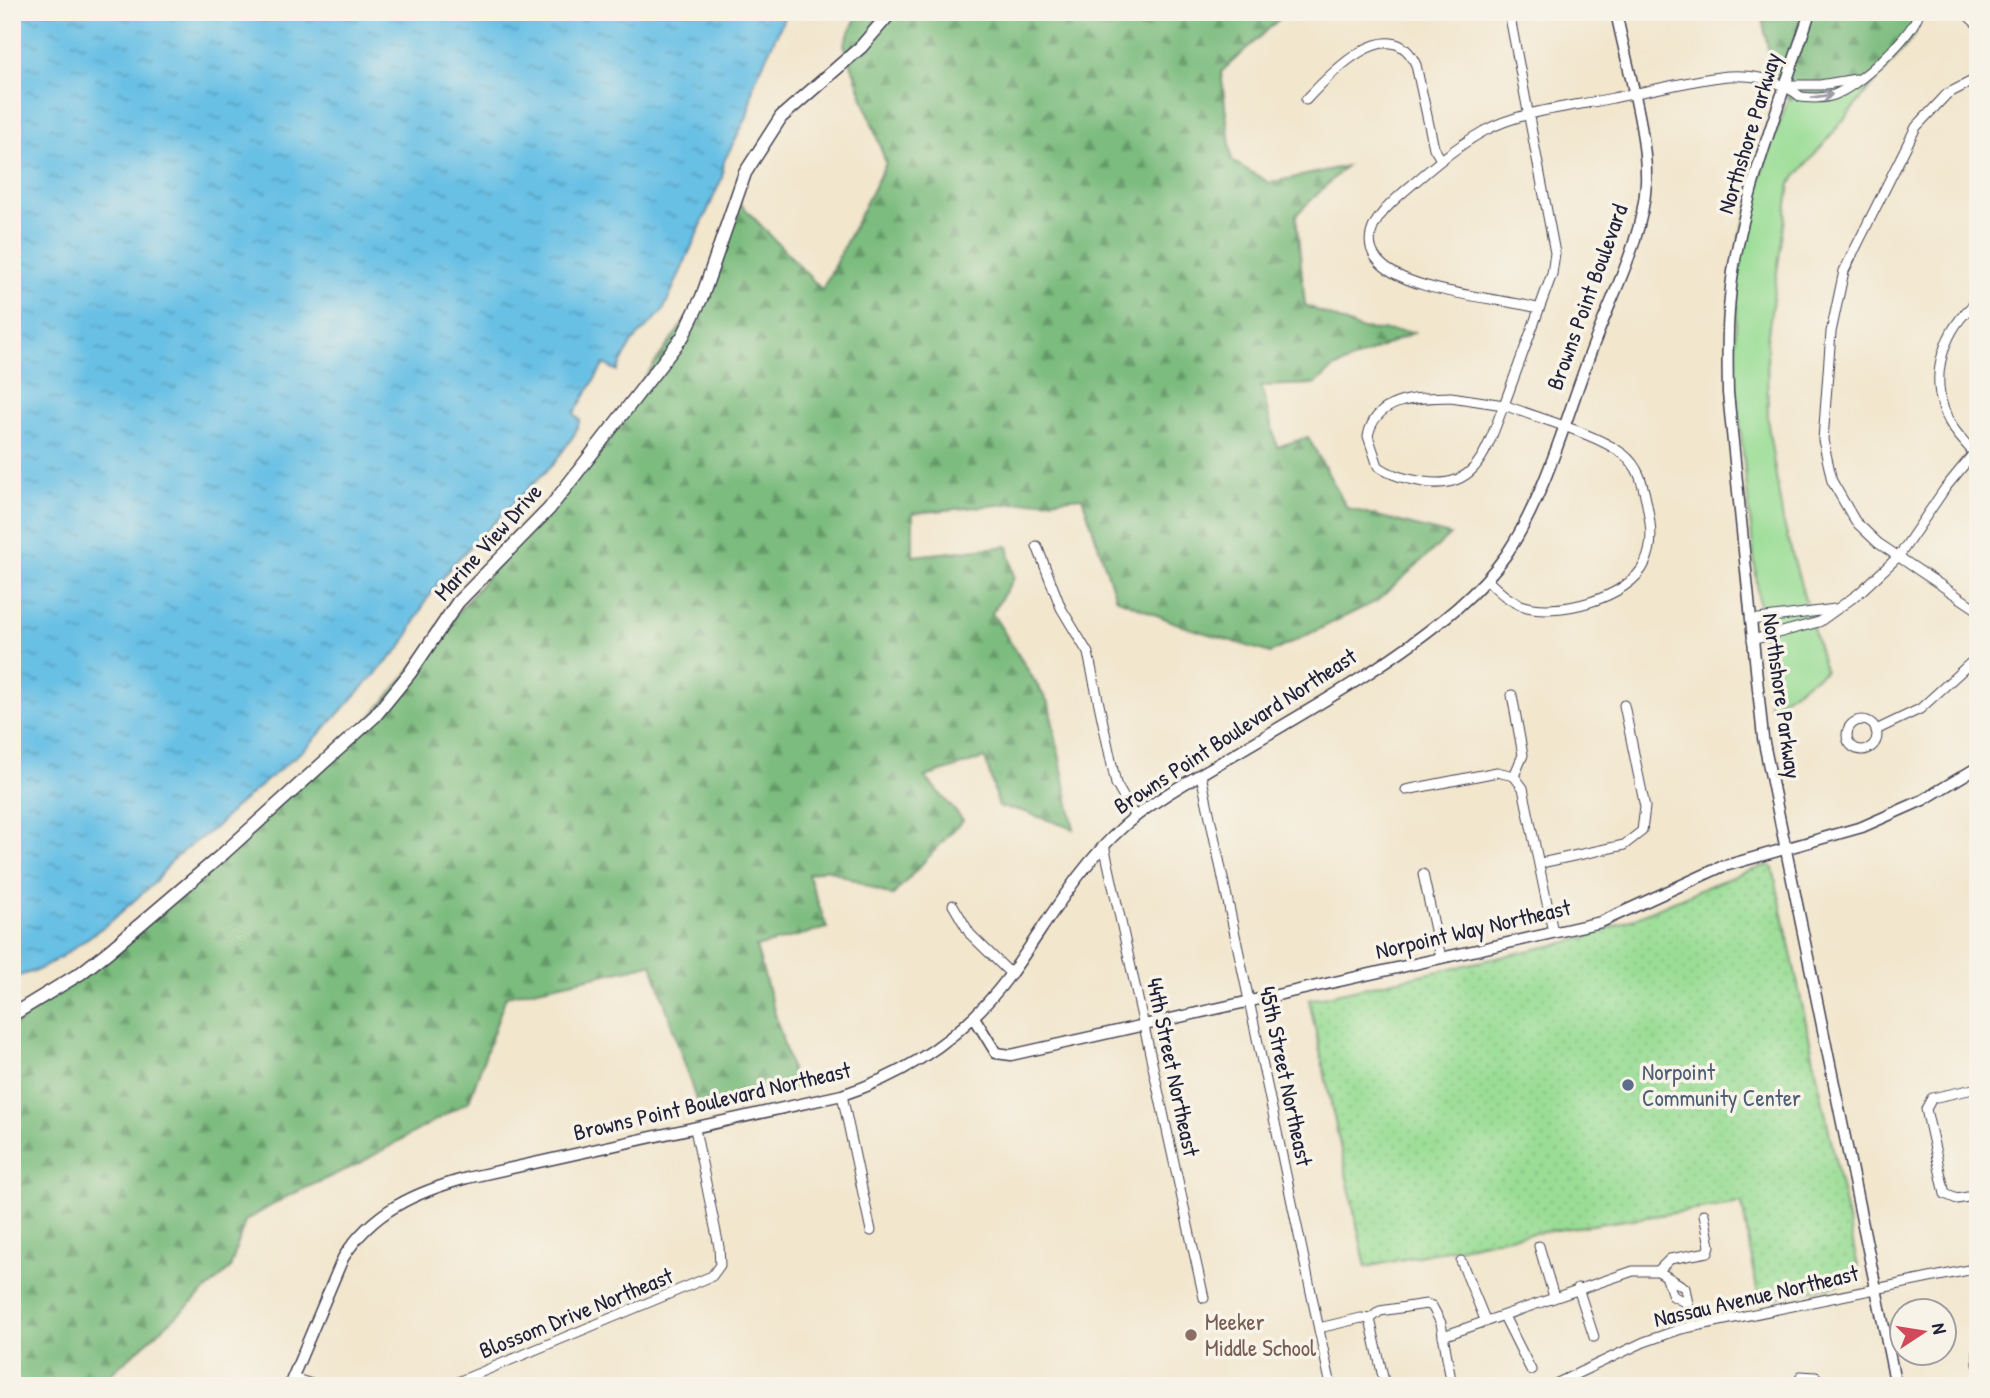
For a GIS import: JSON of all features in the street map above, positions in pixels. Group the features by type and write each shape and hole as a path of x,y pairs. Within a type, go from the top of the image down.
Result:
{"main road":[{"name":"Marine View Drive","path":"12,1015 81,973 109,951 224,853 375,716 410,673 458,602 549,509 683,336 702,297 745,173 781,117 860,47 891,12"}],"street":[{"path":"1488,579 1503,595 1520,605 1552,608 1594,601 1631,583 1645,564 1650,548 1651,529 1642,478 1634,465 1613,448 1504,405 1451,397 1404,400 1376,417 1368,432 1369,447 1378,466 1390,473 1435,484 1460,480 1479,462 1504,405 1537,308 1552,274 1555,253 1509,12"},
{"name":"Browns Point Boulevard","path":"1488,579 1527,519 1628,255 1644,205 1645,163 1616,12"},
{"name":"Northshore Parkway","path":"1810,12 1745,212 1735,257 1727,330 1728,393 1763,738 1896,1386"},
{"path":"1537,308 1439,289 1389,269 1374,256 1371,242 1377,217 1440,158 1486,130 1530,115 1728,76 1760,77 1786,85 1820,85 1858,79 1909,32 1919,12"},
{"path":"1964,12 1978,25"},
{"path":"1306,100 1356,53 1384,44 1400,48 1416,65 1434,148 1440,158"},
{"path":"1978,78 1947,94 1916,127 1844,271 1835,306 1823,440 1832,481 1855,521 1878,543 1978,610"},
{"path":"1752,640 1819,622 1858,594 1899,556 1975,450 1948,421 1941,399 1939,367 1944,346 1961,315 1978,301"},
{"path":"1037,546 1061,608 1088,653 1116,784 1135,817"},
{"name":"Browns Point Boulevard Northeast","path":"291,1382 343,1258 355,1238 390,1208 429,1188 467,1178 842,1095 884,1080 920,1060 974,1017 1011,974 1060,898 1104,845 1135,817 1321,702 1397,651 1454,610 1488,579"},
{"path":"1751,620 1779,619 1835,609"},
{"path":"1876,730 1920,709 1978,656"},
{"path":"1512,695 1523,755 1514,776"},
{"path":"1541,863 1624,845 1637,836 1645,822 1645,807 1624,705"},
{"name":"Norpoint Way Northeast","path":"974,1017 991,1047 996,1053 1004,1055 1601,922 1721,867 1862,827 1950,785 1978,766"},
{"path":"1406,790 1497,772 1514,776 1523,788 1541,863 1553,932"},
{"name":"45th Street Northeast","path":"1201,775 1331,1386"},
{"name":"44th Street Northeast","path":"1104,845 1204,1298"},
{"path":"1423,874 1441,958"},
{"path":"953,905 970,934 1011,974"},
{"path":"1978,1088 1931,1098 1926,1110 1945,1194 1957,1199 1978,1195"},
{"path":"842,1095 871,1231"},
{"name":"Blossom Drive Northeast","path":"448,1386 555,1339 694,1286 716,1272 720,1265 719,1247 695,1129"},
{"path":"1443,1336 1504,1317 1620,1273 1658,1271 1670,1259 1707,1252 1710,1246 1704,1214"},
{"path":"1539,1246 1554,1297"},
{"path":"1461,1261 1486,1322"},
{"name":"Nassau Avenue Northeast","path":"1551,1386 1563,1383 1644,1342 1693,1326 1978,1268"},
{"path":"1658,1271 1667,1279 1674,1296 1688,1304 1693,1326"},
{"path":"1578,1288 1594,1337"},
{"path":"1320,1328 1361,1318 1370,1319 1380,1311 1426,1304 1437,1312 1449,1384"},
{"path":"1504,1317 1531,1370"},
{"path":"1370,1319 1385,1386"},
{"path":"1978,1351 1978,1364"},
{"path":"1796,1386 1798,1379 1809,1374 1816,1377 1821,1386"},
{"path":"291,1382 318,1386"}],"green space":[{"path":"859,12 1287,12 1221,72 1232,161 1270,183 1346,166 1296,215 1305,305 1360,329 1415,332 1334,368 1315,384 1261,386 1277,447 1308,437 1347,508 1450,535 1377,601 1270,653 1183,626 1116,598 1082,497 913,513 913,556 1008,546 1014,578 992,613 1049,704 1074,829 1022,811 999,807 985,758 925,777 963,820 892,896 827,869 808,874 827,928 756,947 796,1087 699,1109 652,964 506,996 469,1101 360,1163 288,1196 245,1221 230,1269 97,1386 12,1386 12,1028 142,923 358,733 596,445 702,297 735,198 822,290 886,163 844,44"},
{"path":"1761,12 1919,12 1915,35 1870,88 1788,99 1772,70"},
{"path":"1870,88 1790,184 1767,340 1768,425 1783,521 1825,671 1770,707 1734,368 1740,235 1788,99"},
{"path":"1769,865 1773,868 1860,1276 1858,1281 1759,1301 1742,1203 1509,1237 1366,1267 1309,1000 1581,939 1721,881"}],"water":[{"path":"12,12 787,12 754,83 747,117 724,161 722,178 663,311 632,342 617,371 604,364 574,414 580,420 574,435 555,462 453,564 425,602 403,645 309,745 233,809 217,826 175,857 154,883 110,922 61,957 38,970 12,978"}],"place":[{"name":"Norpoint Community Center","path":"1628,1085"},
{"name":"Meeker Middle School","path":"1191,1335"}]}
